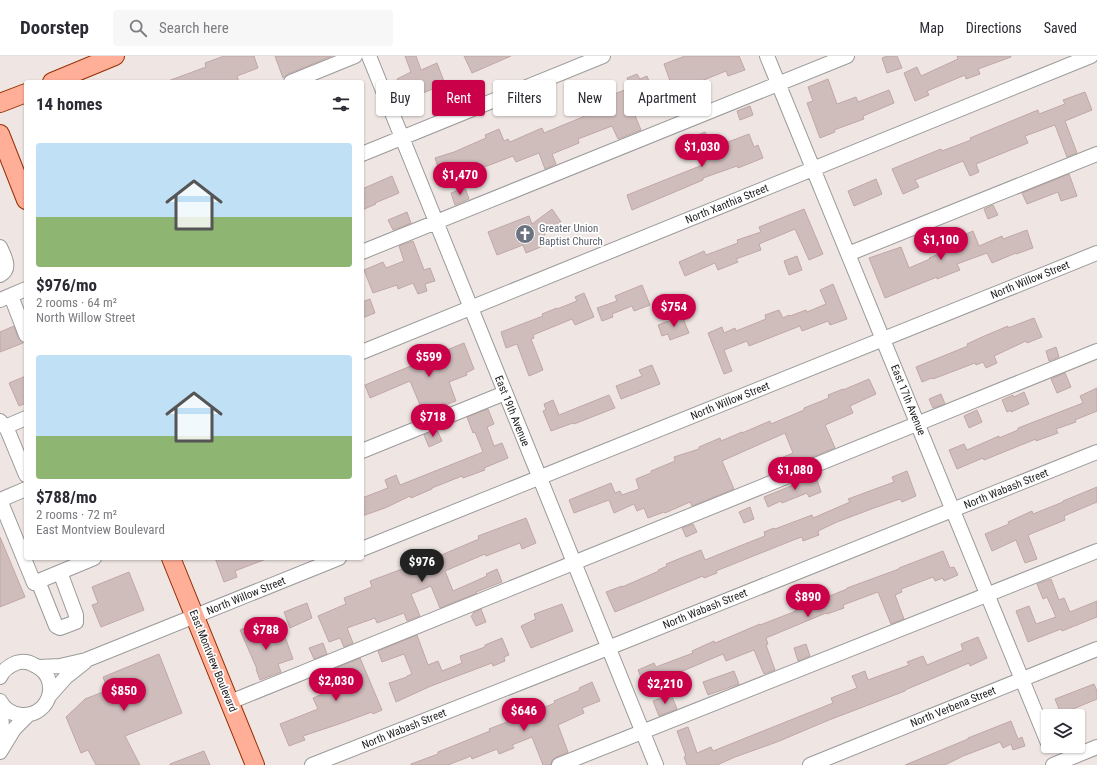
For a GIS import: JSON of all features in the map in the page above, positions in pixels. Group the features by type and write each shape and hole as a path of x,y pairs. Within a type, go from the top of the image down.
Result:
{"main road":[{"path":"57,80 115,56"},
{"path":"0,104 24,94"},
{"path":"0,134 24,194"},
{"path":"0,167 24,195"},
{"name":"East Montview Boulevard","path":"172,560 255,765"}],"street":[{"path":"296,80 355,56"},
{"name":"East 19th Avenue","path":"369,56 573,564 656,765"},
{"path":"364,153 603,56"},
{"name":"East 17th Avenue","path":"767,56 1041,726"},
{"path":"364,251 847,56"},
{"name":"North Xanthia Street","path":"364,351 1091,56"},
{"path":"848,254 1097,154"},
{"path":"0,247 7,264 6,270 0,275"},
{"name":"North Willow Street","path":"364,548 1097,253"},
{"path":"24,290 5,298 24,331"},
{"path":"230,702 1097,351"},
{"path":"364,450 505,393"},
{"path":"2,424 24,418"},
{"path":"2,424 7,429 24,470"},
{"name":"North Wabash Street","path":"312,765 1097,452"},
{"path":"24,490 1,503 24,559"},
{"path":"559,765 988,595 1097,550"},
{"path":"25,560 34,583 61,567 87,560"},
{"name":"North Willow Street","path":"5,666 19,662 30,662 39,667 60,666 86,660 335,560"},
{"path":"38,581 56,626 60,628 76,622 76,615 61,567"},
{"name":"North Verbena Street","path":"810,765 1097,649"},
{"name":"North Willow Street","path":"0,752 14,729 28,715 38,712 46,704 50,695 66,677 86,660"},
{"path":"0,677 5,666"},
{"path":"39,667 46,674 50,684 50,695"},
{"path":"0,702 8,711 18,715 28,715"},
{"path":"0,702 2,732 0,743"},
{"path":"1055,765 1097,747"},
{"name":"East 17th Avenue","path":"1051,753 1055,765"}],"building":[{"path":"224,56 254,56 258,68 237,76 238,80 171,80 206,67 205,63"},
{"path":"275,56 332,56 288,74 283,78"},
{"path":"405,56 416,56 421,70 437,63 443,80 432,80 432,89 424,93 424,80 397,80 411,72"},
{"path":"464,56 511,56 472,73"},
{"path":"685,56 739,56 745,70 728,76 726,71 704,80 670,80 664,64"},
{"path":"887,56 897,56 902,68 887,73 882,58"},
{"path":"957,56 1011,57 978,69 980,74 966,79 965,75 927,91 929,95 915,101 904,73 917,67 921,76 958,59"},
{"path":"637,74 640,79 647,76 649,80 628,80 627,78"},
{"path":"828,79 837,104 856,97 858,102 889,90 894,103 863,116 864,119 834,130 835,132 820,138 807,103 813,101 808,87"},
{"path":"624,90 624,116 635,116 641,130 618,139 612,126 578,139 579,143 552,154 556,164 545,169 539,153 516,162 513,156 469,173 466,167 441,176 435,158 454,152 486,138 485,135 499,129 504,141 508,139 510,142 542,128 544,133 585,116 616,116 616,93"},
{"path":"1085,92 1092,110 1065,121 1077,153 1067,157 1055,125 1025,136 1028,143 976,164 979,172 970,176 963,161 915,180 919,187 903,194 892,169 941,149 942,151 971,140 970,138 1038,110 1039,114 1065,104 1063,100"},
{"path":"750,106 753,115 740,120 737,111"},
{"path":"705,132 712,148 749,134 754,147 758,145 763,158 738,168 737,166 703,178 703,180 632,210 627,195 705,164 693,137"},
{"path":"1069,174 1077,196 1061,201 1058,192 1027,204 1022,193"},
{"path":"392,176 399,193 364,209 364,188"},
{"path":"876,179 882,194 854,206 848,191"},
{"path":"465,188 469,199 455,205 451,193"},
{"path":"993,205 998,215 988,219 984,209"},
{"path":"552,209 561,222 544,235 548,244 526,253 523,245 497,255 488,232 529,216 532,224"},
{"path":"804,209 823,254 809,260 795,229 759,244 761,250 736,259 738,262 718,270 715,263 685,276 679,262 704,251 706,255 738,243 737,240 761,232 759,227"},
{"path":"407,212 411,223 393,230 388,220"},
{"path":"1027,230 1033,248 992,263 987,253 957,264 960,270 937,279 937,277 885,298 869,258 901,247 909,268 959,246 956,238 973,231 979,246 1002,236 1003,239"},
{"path":"413,241 424,270 430,268 435,281 425,284 427,291 418,294 413,283 398,289 397,285 373,293 364,270 383,262 386,268 404,261 399,246"},
{"path":"797,256 802,270 789,275 784,261"},
{"path":"833,284 847,319 830,325 828,321 802,331 800,326 749,346 747,341 724,350 732,371 724,374 708,333 722,327 724,333 735,328 736,331 766,319 765,315 779,310 783,318 806,310 807,312 826,304 820,290"},
{"path":"642,285 650,305 634,311 632,306 612,314 613,317 602,321 597,308 617,301 615,296"},
{"path":"584,293 594,317 575,325 572,319 533,335 534,338 531,339 543,370 529,376 517,344 506,348 501,332 577,301 575,297"},
{"path":"370,299 375,313 364,317 364,301"},
{"path":"682,316 689,333 670,340 668,334 662,336 658,325"},
{"path":"1034,318 1042,337 1027,343 1026,341 994,356 997,363 986,368 983,362 976,365 975,363 922,382 916,367 968,346 967,344 1008,326 1008,328"},
{"path":"14,326 18,338 23,343 0,352 0,332"},
{"path":"464,343 474,369 466,373 467,375 449,382 456,401 445,405 444,403 423,412 410,381 370,398 365,385"},
{"path":"1056,347 1059,357 1049,361 1046,351"},
{"path":"652,365 660,384 621,399 616,386 642,376 639,370"},
{"path":"1065,373 1071,387 1057,393 1051,379"},
{"path":"24,377 24,404 19,406 9,383"},
{"path":"869,379 876,394 850,406 853,413 825,425 835,448 785,468 781,458 793,453 785,433 722,461 734,489 692,506 690,502 665,513 664,512 648,518 644,508 637,511 634,504 614,513 609,500 574,513 569,500 611,483 615,493 620,491 622,495 639,489 636,479 675,461 674,457 699,449 699,447 720,438 721,441 770,421 771,424 829,398 828,395"},
{"path":"1097,388 1097,411 1075,420 1076,422 1056,429 1058,433 1036,441 1036,439 957,469 949,450 964,444 967,450 999,436 999,438 1018,430 1018,428 1083,403 1080,396"},
{"path":"1024,392 1029,404 1011,412 1011,410 1007,412 1002,400 1013,395 1014,397"},
{"path":"941,394 945,404 933,408 929,399"},
{"path":"609,395 615,408 551,431 543,411 546,410 544,404 553,400 559,415"},
{"path":"488,409 494,424 487,427 494,446 502,443 508,458 484,468 485,470 463,478 462,476 411,498 410,496 385,508 364,515 364,497 388,488 385,480 396,475 400,485 483,452 467,417"},
{"path":"977,410 982,422 969,428 964,416"},
{"path":"437,430 442,441 429,447 424,435"},
{"path":"907,471 916,496 902,502 900,499 837,522 818,531 819,535 803,541 802,537 796,539 716,571 717,573 704,578 703,576 615,612 606,592 622,587 659,571 658,570 667,566 666,564 701,550 705,560 765,536 764,532 774,528 775,529 812,515 813,518 850,502 848,499 894,482 892,477"},
{"path":"815,474 821,492 809,497 807,493 782,503 781,501 768,507 764,497 803,481 802,480"},
{"path":"1097,487 1097,502 1064,516 1065,520 1028,535 1037,559 1025,563 1016,540 992,551 985,534 1009,524 1008,522 1032,511 1033,514"},
{"path":"750,507 754,519 744,523 739,512"},
{"path":"526,518 536,543 522,549 520,543 486,556 485,554 445,571 453,591 487,576 486,574 497,569 502,582 440,608 431,586 411,594 420,616 407,621 404,613 377,623 375,618 347,628 353,643 344,647 340,638 329,642 318,616 346,604 344,598 372,587 370,581 421,562 420,559 438,552 439,556 479,539 478,536"},
{"path":"693,524 697,532 686,537 682,528"},
{"path":"0,537 25,597 0,607"},
{"path":"943,551 950,568 954,567 958,575 944,581 943,578 935,581 933,577 901,589 902,592 895,595 904,619 891,624 878,592 843,605 844,608 827,614 826,613 766,638 768,644 766,645 775,670 764,674 754,650 726,661 723,654 645,687 638,670 654,663 656,667 693,653 692,651 714,641 715,643 796,611 795,610 847,588"},
{"path":"216,560 263,560 235,571 237,577 224,582"},
{"path":"129,572 144,610 101,627 92,605 98,603 92,587"},
{"path":"1051,579 1059,600 1064,598 1070,612 1097,601 1097,617 1062,631 1061,629 1028,642 1016,611 1029,606 1036,624 1056,617 1047,597 1043,599 1037,584"},
{"path":"307,603 312,618 290,628 284,612"},
{"path":"562,604 573,631 531,648 521,626 536,619 534,614"},
{"path":"481,609 486,622 476,626 471,616 473,613"},
{"path":"260,622 267,640 284,634 293,659 278,664 281,672 260,680 257,669 240,630"},
{"path":"417,635 428,665 438,661 442,671 462,663 460,656 485,647 485,645 502,638 509,655 504,657 505,661 493,666 492,663 431,686 396,702 389,683 412,674 404,654 382,662 378,651"},
{"path":"978,637 987,658 970,666 969,663 905,691 717,765 687,765 684,757 686,756 677,731 688,727 697,753 711,747 713,751 833,703 831,698 857,688 852,676 865,671 868,680 909,665 907,662 923,656 927,665 963,650 961,644"},
{"path":"323,643 327,654 314,659 309,648"},
{"path":"806,644 810,656 798,661 794,648"},
{"path":"159,654 182,713 125,736 140,765 96,765 88,750 81,753 66,717 85,699 108,690 103,677"},
{"path":"360,658 382,710 373,714 372,712 303,736 305,740 289,746 280,724 318,709 313,698 323,694 316,676"},
{"path":"734,671 739,684 708,695 703,682"},
{"path":"592,682 600,701 582,708 584,713 558,725 568,752 552,760 551,765 543,765 532,737 512,745 514,748 499,754 497,749 472,759 471,756 448,765 411,765 438,754 438,752 490,731 489,729 555,703 554,701 580,690 579,688"},
{"path":"1094,684 1097,691 1097,699 1073,709 1059,709 1055,699"},
{"path":"671,694 677,709 659,716 653,701"},
{"path":"1011,721 1018,739 1022,737 1025,746 1013,750 1011,744 1003,748 1000,742 963,756 945,765 905,765 968,738"},
{"path":"204,751 210,765 170,765 170,764"}],"place":[{"name":"Greater Union Baptist Church","path":"525,234"}]}
